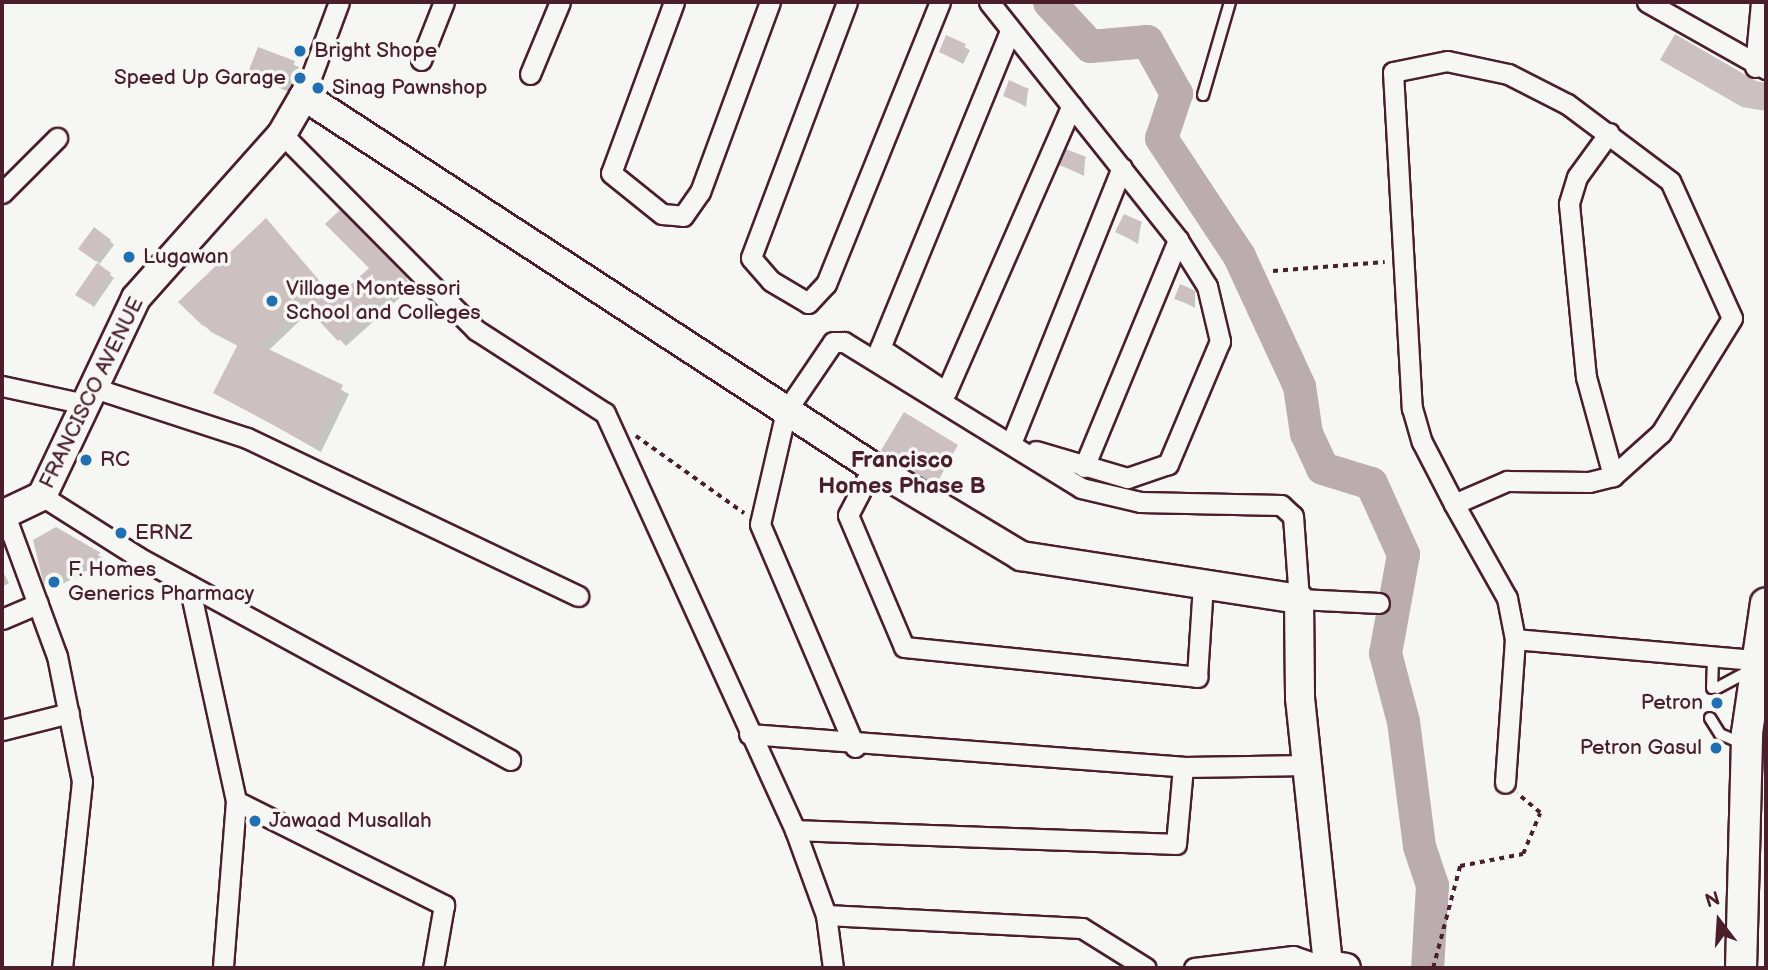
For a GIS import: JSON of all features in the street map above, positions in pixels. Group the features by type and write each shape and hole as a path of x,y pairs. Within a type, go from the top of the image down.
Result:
{"main road":[{"path":"1741,968 1747,745 1766,603"}],"street":[{"path":"339,2 304,96 873,467 1021,555 1203,586 1299,599 1379,603"},
{"path":"421,60 444,2"},
{"path":"530,74 560,2"},
{"path":"674,2 611,173 662,214 682,216 699,192 769,2"},
{"path":"847,2 751,258 771,281 808,303 826,284 940,2"},
{"path":"989,2 1178,240 1214,303 1220,341 1209,374 1168,464 1127,478 1038,452 880,348 1010,31"},
{"path":"1647,2 1761,68"},
{"path":"1761,2 1761,68"},
{"path":"1454,504 1507,481 1589,482 1613,476 1661,433 1732,318 1670,181 1609,134 1508,74 1447,61 1393,72 1408,260 1412,408 1454,504 1507,598 1515,639 1505,783"},
{"name":"FRANCISCO AVENUE","path":"3,515 42,496 136,298 282,134 304,96"},
{"path":"946,392 1072,105"},
{"path":"282,134 476,330 605,413 795,830 827,915 834,968"},
{"path":"1609,134 1577,177 1569,204 1586,377 1613,476"},
{"path":"2,193 57,138"},
{"path":"1014,436 1122,168"},
{"path":"1084,467 1178,240"},
{"path":"855,747 760,524 786,411 833,342 844,342 1081,488 1140,502 1289,509 1299,599 1306,765 1334,967 1293,956 1194,968"},
{"path":"2,386 89,396 247,438 578,596"},
{"path":"873,467 848,515 904,647 1197,677 1203,586"},
{"path":"42,496 189,585 510,760"},
{"path":"3,515 38,604 69,713 82,781 62,968"},
{"path":"189,585 236,801 225,967"},
{"path":"2,619 38,604"},
{"path":"1515,639 1756,664"},
{"path":"2,730 69,713"},
{"path":"749,734 855,747 1183,766 1306,765"},
{"path":"795,830 1176,844 1183,766"},
{"path":"236,801 444,905 433,968"},
{"path":"827,915 1082,928 1146,968"}],"lane":[{"path":"1203,95 1230,2"},
{"path":"1713,658 1714,688 1732,674 1756,664"},
{"path":"1710,718 1720,734 1747,745"}],"path":[{"path":"1273,271 1408,260"},
{"path":"605,413 760,524"},
{"path":"1433,968 1460,866 1524,854 1528,844 1539,813 1505,783"}],"building":[{"path":"1675,34 1766,87 1766,109 1736,103 1660,60"},
{"path":"946,35 966,44 958,61 939,52"},
{"path":"258,47 295,61 285,89 247,75"},
{"path":"1009,80 1029,89 1022,104 1003,96"},
{"path":"1066,149 1086,157 1080,173 1059,165"},
{"path":"340,210 407,278 338,341 303,304 260,345 343,385 313,446 213,393 238,344 202,325 178,302 266,218 335,299 369,268 325,224"},
{"path":"1124,214 1142,222 1134,241 1115,232"},
{"path":"94,227 111,240 95,261 78,249"},
{"path":"97,263 111,273 90,304 75,295"},
{"path":"1180,284 1196,291 1191,305 1174,299"},
{"path":"904,412 958,445 934,484 880,452"},
{"path":"56,527 101,553 44,585 33,540"}],"waterway":[{"path":"1049,2 1090,46 1147,41 1176,93 1161,138 1239,256 1299,386 1306,433 1322,468 1371,483 1403,554 1385,653 1403,721 1419,846 1432,885 1427,968"}],"place":[{"name":"Bright Shope","path":"300,51"},
{"name":"Speed Up Garage","path":"300,78"},
{"name":"Sinag Pawnshop","path":"318,88"},
{"name":"Lugawan","path":"129,257"},
{"name":"Village Montessori School and Colleges","path":"272,301"},
{"name":"RC","path":"86,460"},
{"name":"ERNZ","path":"121,533"},
{"name":"F. Homes Generics Pharmacy","path":"54,582"},
{"name":"Petron","path":"1717,703"},
{"name":"Petron Gasul","path":"1716,748"},
{"name":"Jawaad Musallah","path":"255,821"}],"district":[{"name":"Francisco Homes Phase B","path":"902,473"}]}
